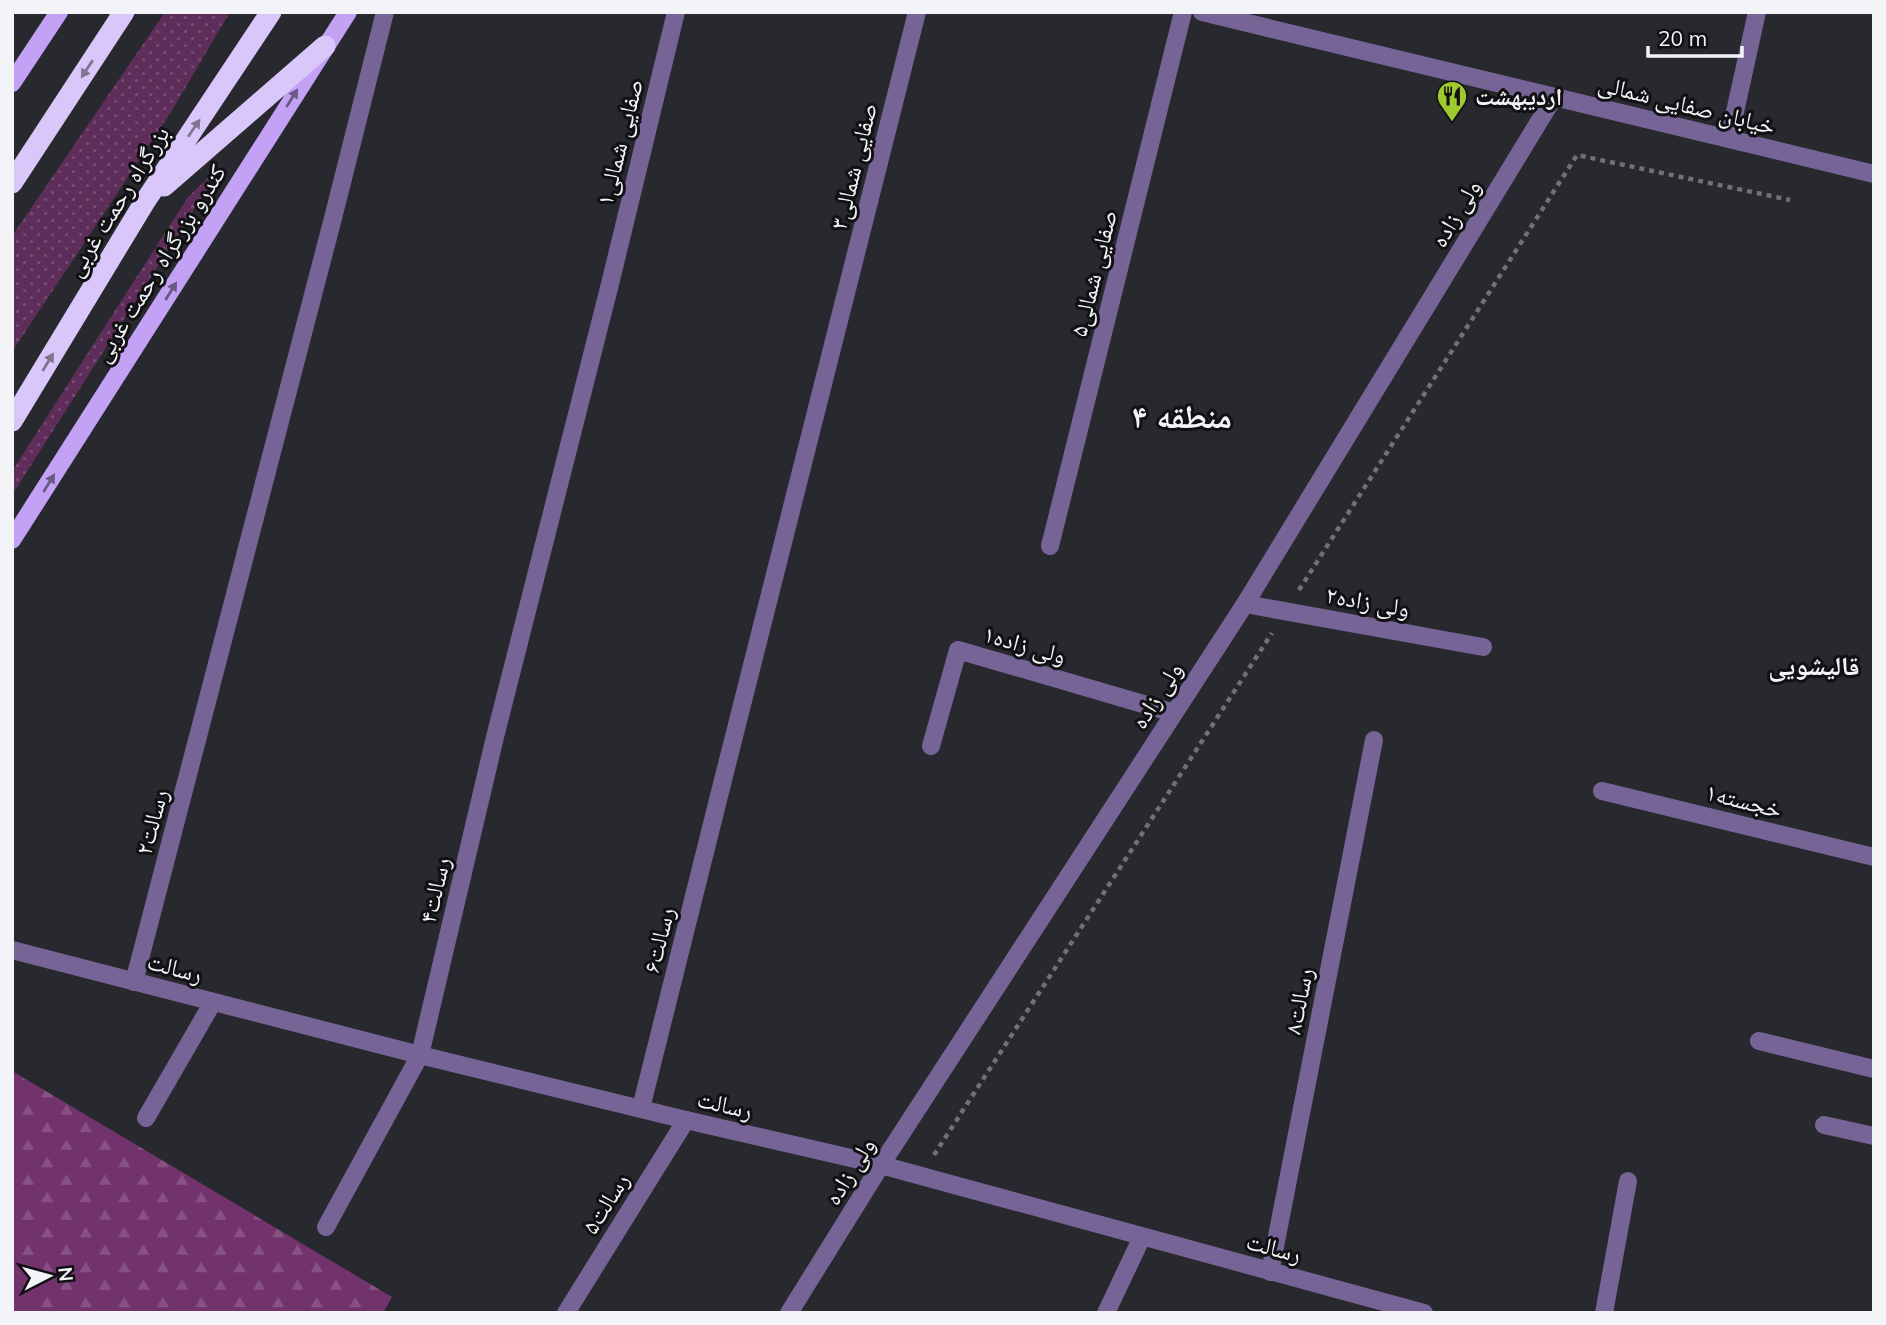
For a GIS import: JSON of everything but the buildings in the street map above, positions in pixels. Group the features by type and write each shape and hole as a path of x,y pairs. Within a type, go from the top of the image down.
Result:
{"highway":[{"path":"12,183 124,12"},
{"name":"بزرگراه رحمت غربی","path":"12,421 144,203 271,12"},
{"path":"144,203 325,46"}],"main road":[{"path":"12,83 59,12"},
{"name":"کندرو بزرگراه رحمت غربی","path":"12,540 348,12"}],"street":[{"name":"رسالت۲","path":"134,982 385,12"},
{"name":"صفایی شمالی۱","path":"495,737 676,12"},
{"name":"صفایی شمالی۳","path":"722,784 917,12"},
{"name":"صفایی شمالی۵","path":"1050,546 1183,12"},
{"name":"خیابان صفایی شمالی","path":"1202,12 1235,16 1874,174"},
{"path":"1729,139 1757,12"},
{"name":"ولی زاده","path":"789,1313 881,1165 1245,604 1554,97"},
{"name":"ولی زاده۲","path":"1245,604 1483,647"},
{"name":"ولی زاده۱","path":"931,746 958,650 1174,713"},
{"name":"رسالت۴","path":"326,1227 420,1055 495,737"},
{"name":"رسالت۸","path":"1270,1272 1374,740"},
{"name":"رسالت۶","path":"641,1108 722,784"},
{"name":"خجسته۱","path":"1602,791 1874,857"},
{"name":"رسالت","path":"12,950 420,1055 881,1165 1414,1312"},
{"path":"146,1118 213,1002"},
{"path":"1759,1041 1874,1069"},
{"name":"رسالت۵","path":"566,1313 686,1120"},
{"path":"1824,1125 1874,1136"},
{"path":"1604,1313 1629,1181"},
{"path":"1106,1313 1142,1237"}],"shaded area":[{"path":"165,12 230,12 171,112 12,352 12,236"},
{"path":"223,164 12,495 12,471 188,197"}],"green space":[{"path":"12,1071 392,1297 383,1313 12,1313"}],"place":[{"name":"اردیبهشت","path":"1452,123"}],"district":[{"name":"منطقه ۴","path":"1182,416"},
{"name":"قالیشویی","path":"1814,665"}]}
